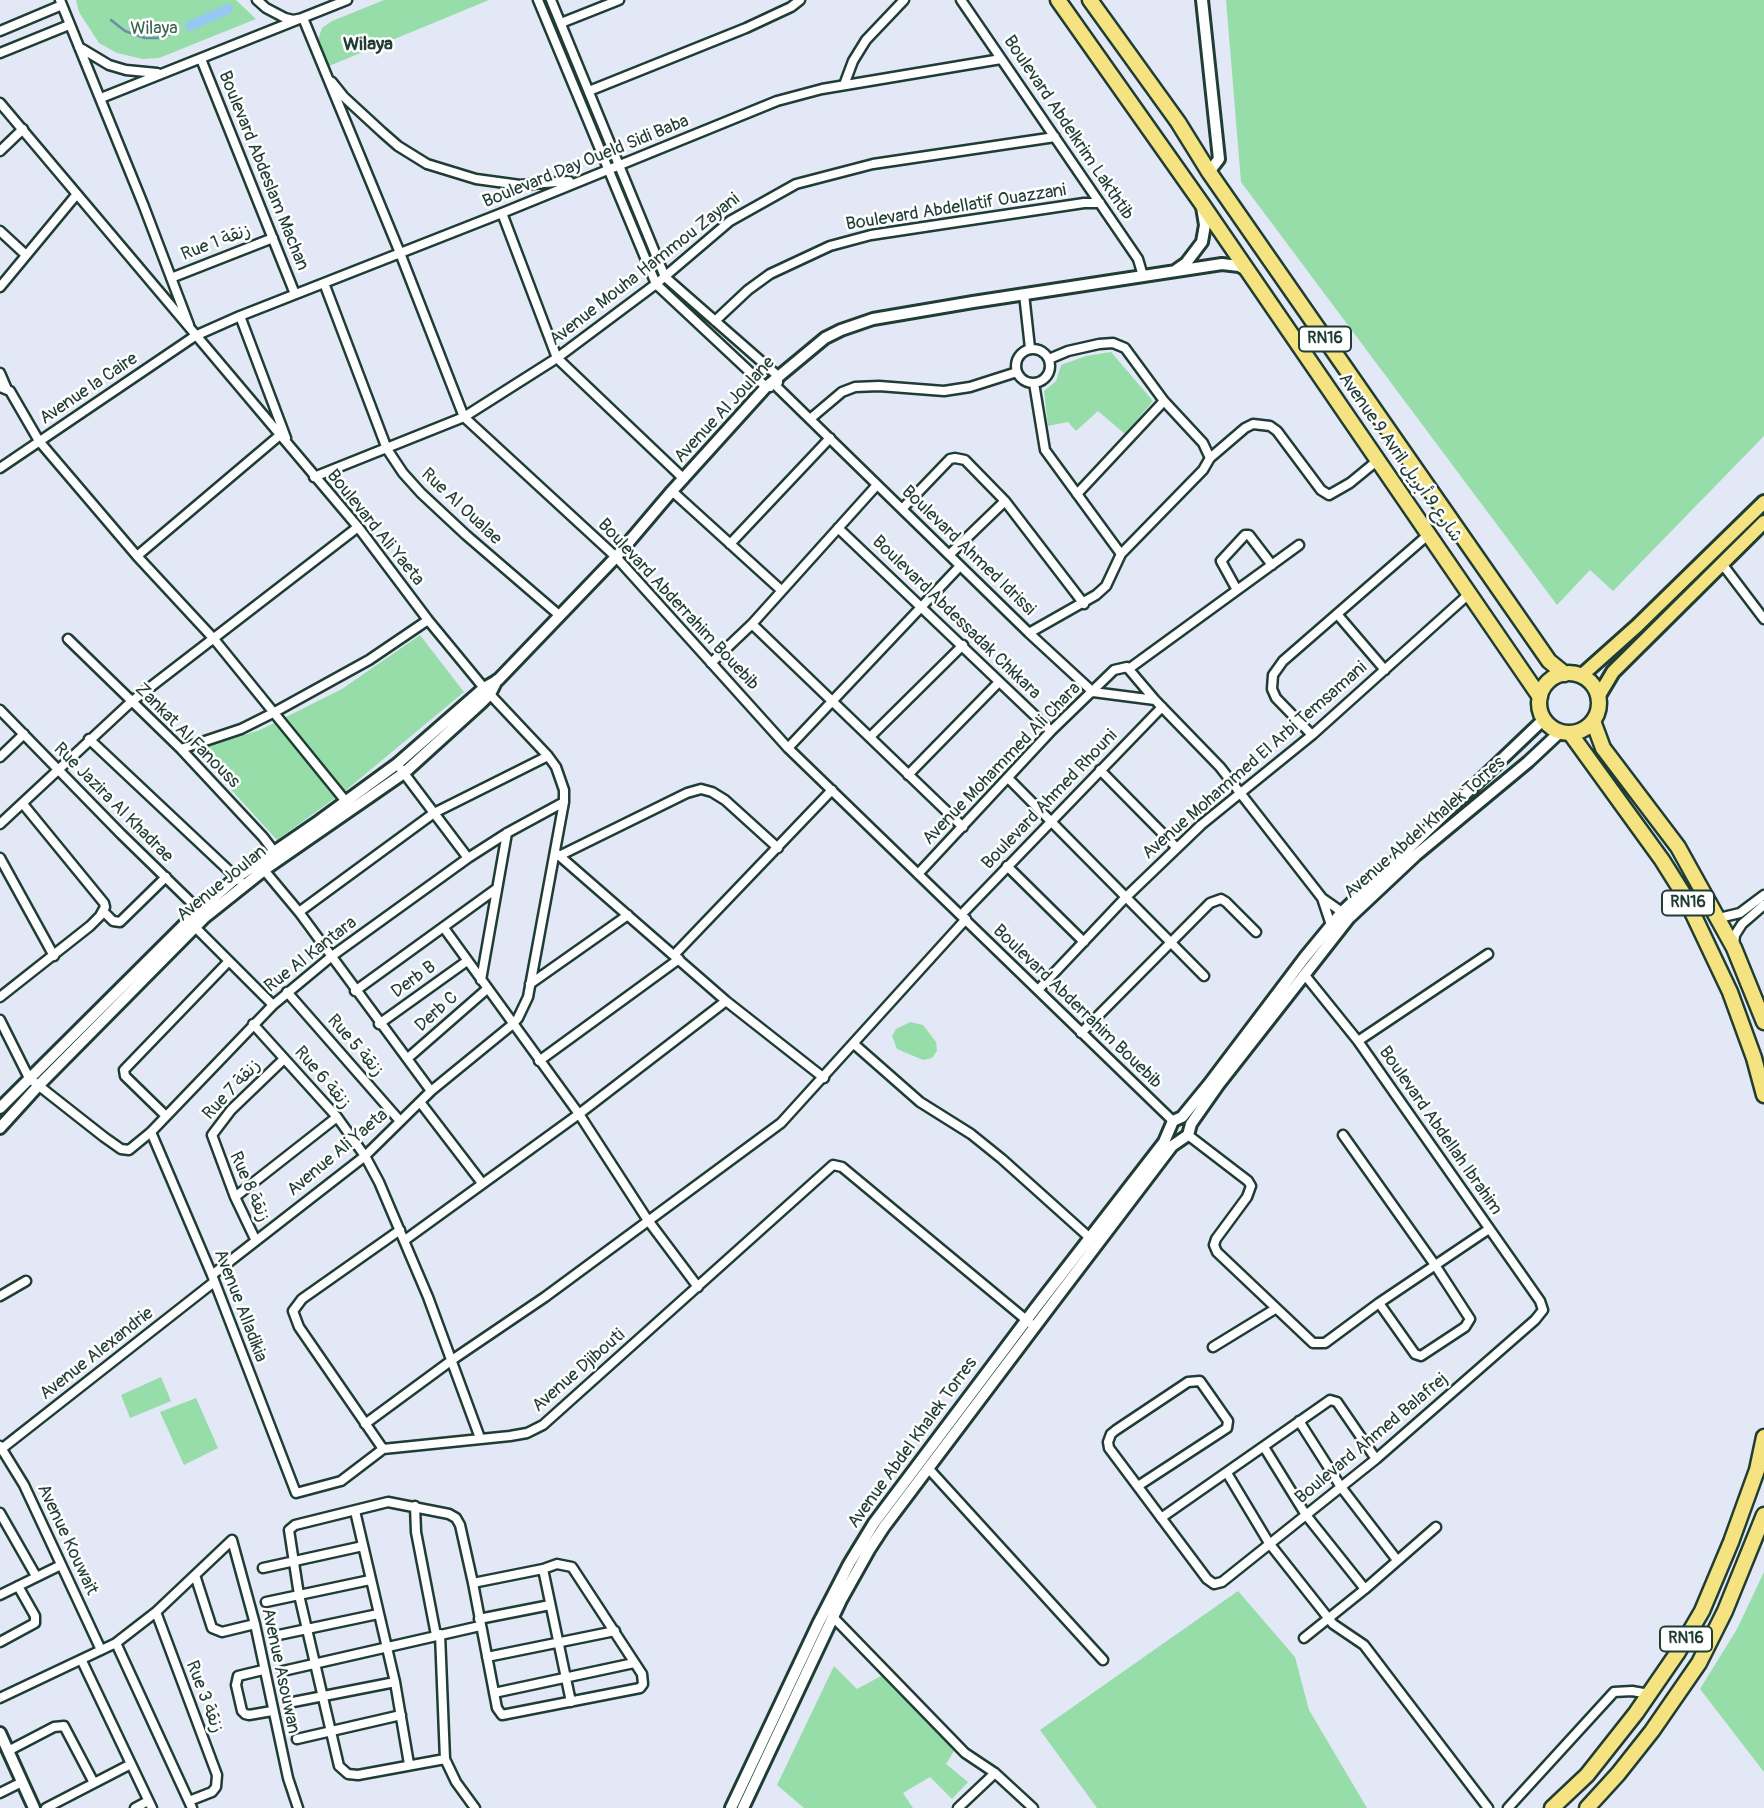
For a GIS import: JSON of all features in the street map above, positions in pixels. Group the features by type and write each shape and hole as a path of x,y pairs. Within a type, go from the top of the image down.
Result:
{"highway":[{"name":"Avenue 9 Avril شارع 9 أبريل","path":"1058,0 1202,204 1540,697"},
{"name":"Avenue 9 Avril شارع 9 أبريل","path":"1090,0 1178,122 1209,172 1549,661 1565,674"},
{"path":"1540,697 1549,681 1565,674 1581,676 1595,688 1599,705 1593,721 1587,727 1565,732"},
{"name":"RN16","path":"1540,697 1544,719 1551,727 1565,732 1662,860 1684,895 1730,992 1754,1058 1764,1095"},
{"name":"RN16","path":"1593,721 1603,748 1678,847 1734,948 1764,1022"},
{"name":"RN16","path":"1552,1808 1587,1775 1649,1694 1702,1611 1753,1482 1764,1437"},
{"name":"RN16","path":"1587,1808 1652,1731 1699,1662 1726,1611 1764,1515"}],"main road":[{"path":"1202,0 1219,159 1209,172"},
{"path":"1174,272 1186,263 1202,242 1205,225 1202,204"},
{"name":"Avenue Al Joulane","path":"487,691 616,557 671,491 766,387 778,382 825,338 859,323 888,316 1024,294 1222,264 1247,271"},
{"path":"1581,676 1637,626 1764,502"},
{"path":"1598,697 1613,672 1764,523"},
{"name":"Avenue Joulan","path":"0,1108 29,1077 65,1046 202,913 240,881 401,769 487,691"},
{"name":"Avenue Abdel Khalek Torres","path":"731,1808 813,1634 861,1543 901,1486 1172,1146 1181,1127 1331,925 1544,719"},
{"name":"Avenue Abdel Khalek Torres","path":"743,1808 833,1617 869,1550 1090,1238 1164,1142 1181,1127 1349,918 1377,891 1565,732"},
{"name":"Avenue Joulan","path":"240,881 264,870 277,855"},
{"name":"Avenue Joulan","path":"0,1128 38,1085 195,927 202,913"},
{"path":"0,1733 34,1808"}],"street":[{"path":"257,0 276,14 293,20 303,18"},
{"path":"101,98 347,0"},
{"path":"538,0 656,284 766,387"},
{"path":"551,0 665,277"},
{"path":"561,23 619,0"},
{"path":"589,91 746,28 800,0"},
{"path":"845,85 853,61 866,40 904,0"},
{"name":"Boulevard Abdelkrim Lakthtib","path":"961,0 1138,259 1143,276"},
{"path":"0,31 61,3 193,334"},
{"name":"Boulevard Abderrahim Bouebib","path":"303,18 464,417 616,557 788,748 1081,1033 1181,1127 1250,1184 1249,1193 1214,1245 1217,1252 1275,1309"},
{"path":"0,53 69,25"},
{"path":"79,47 109,65 126,70 163,74"},
{"name":"Boulevard Abdeslam Machan","path":"201,59 295,294"},
{"name":"Boulevard Day Oueld Sidi Baba","path":"193,334 502,213 777,101 845,85 1001,59"},
{"path":"328,78 352,105 398,146 427,164 476,179 520,185 534,186 581,179"},
{"name":"Boulevard Ali Yaeta","path":"0,103 358,527 428,620 487,691 548,756 562,783 564,802 557,854 530,984 524,1009 513,1024"},
{"path":"0,151 23,130"},
{"name":"Avenue Mouha Hammou Zayani","path":"314,477 464,417 557,358 665,277 730,221 796,184 873,164 1055,137"},
{"path":"0,287 77,194"},
{"name":"Boulevard Abdellatif Ouazzani","path":"715,321 748,290 770,274 830,246 871,235 1084,203 1100,203"},
{"path":"502,213 557,358 610,405 684,479"},
{"path":"0,231 26,255"},
{"name":"Rue 1 زنقة","path":"171,278 273,238"},
{"name":"Boulevard Ahmed Idrissi","path":"665,277 778,382 810,419 877,485 1093,692"},
{"name":"Rue Al Oualae","path":"324,283 387,449 403,473 421,493 559,615"},
{"path":"1024,294 1030,348"},
{"path":"240,316 288,444"},
{"name":"Avenue la Caire","path":"0,468 193,334"},
{"path":"1049,359 1086,346 1118,344 1133,356 1164,401 1203,443 1209,458"},
{"path":"1030,348 1043,351 1049,359 1050,369 1046,377 1034,383 1024,380 1017,372 1016,361 1030,348"},
{"path":"810,419 842,392 855,387 944,391 970,387 1017,372"},
{"path":"0,373 3,387 39,441 137,556 214,639 348,806"},
{"path":"1034,383 1045,450 1121,554"},
{"path":"1077,494 1164,401"},
{"path":"1029,633 1084,604 1105,586 1121,554 1203,470 1209,458 1253,424 1270,426 1277,430 1321,490 1329,495 1350,483 1378,460"},
{"path":"137,556 280,435"},
{"path":"730,544 830,438"},
{"path":"902,509 944,465 955,458 970,463 1004,500 1084,604"},
{"path":"712,663 752,624 877,485"},
{"path":"671,491 781,590"},
{"path":"949,555 1004,500"},
{"path":"0,824 131,702 358,527"},
{"name":"Boulevard Abdessadak Chkkara","path":"838,528 1051,731"},
{"path":"1312,735 1276,698 1272,689 1273,675 1283,662 1429,534"},
{"path":"1237,590 1221,561 1245,535 1249,535 1272,565"},
{"path":"1299,545 1130,668 1154,700 1212,757 1322,898 1342,912"},
{"path":"1723,565 1764,619"},
{"path":"788,748 960,566"},
{"name":"Avenue Mohammed El Arbi Temsamani","path":"1038,990 1176,847 1312,735 1470,593"},
{"path":"1337,614 1385,670"},
{"path":"181,749 241,729 274,713 369,660 428,620"},
{"path":"752,624 963,827"},
{"name":"Zankat Al Fanouss","path":"68,639 181,749 277,855"},
{"path":"870,737 963,645"},
{"name":"Avenue Mohammed Ali Chara","path":"918,874 1051,731 1108,676 1121,667 1130,668"},
{"path":"908,775 999,681"},
{"path":"1093,692 1154,700"},
{"name":"Boulevard Ahmed Rhouni","path":"365,1424 452,1360 545,1297 647,1219 781,1123 1007,866 1162,707"},
{"name":"Rue Jazira Al Khadrae","path":"0,710 202,913"},
{"path":"0,757 23,734"},
{"path":"89,739 240,881"},
{"path":"299,912 434,813 548,756"},
{"path":"401,769 468,858"},
{"path":"1100,770 1176,847"},
{"path":"1008,778 1205,976"},
{"path":"778,848 725,800 701,789 687,793 557,854 726,1001 824,1077"},
{"path":"539,1061 676,957 832,790"},
{"name":"Rue Al Kantara","path":"38,1085 104,1137 127,1150 135,1146 287,992 332,956 468,858 564,802"},
{"path":"0,998 90,926 103,911 104,903 23,804"},
{"path":"481,980 507,833"},
{"path":"0,858 54,956"},
{"path":"1007,866 1084,942"},
{"path":"264,870 299,912 431,1091"},
{"path":"103,911 113,922 120,922 166,877"},
{"path":"355,990 496,889"},
{"path":"1718,918 1740,913 1764,895"},
{"path":"1322,898 1331,925"},
{"path":"1081,1033 1216,900 1226,902 1256,932"},
{"path":"1734,948 1738,929 1764,905"},
{"path":"530,984 628,915"},
{"path":"195,927 272,1005"},
{"path":"444,928 579,1114 647,1219 698,1287"},
{"path":"1358,1041 1488,954"},
{"path":"166,1116 125,1076 124,1070 229,961"},
{"name":"Derb B","path":"380,1024 467,961"},
{"name":"Boulevard Abdellah Ibrahim","path":"1304,974 1358,1041 1541,1301 1542,1310"},
{"name":"Derb C","path":"408,1058 487,989"},
{"name":"Rue 5 زنقة","path":"287,992 400,1122"},
{"path":"405,1240 579,1114 726,1001"},
{"path":"0,1020 29,1077 38,1085"},
{"name":"Rue 6 زنقة","path":"253,1024 337,1118 365,1156 405,1240 480,1438"},
{"name":"Avenue Ali Yaeta","path":"213,1279 256,1241 365,1156 431,1091 513,1024"},
{"path":"853,1044 920,1102 971,1134 1002,1159 1090,1238"},
{"name":"Rue 7 زنقة","path":"214,1145 212,1138 215,1128 284,1059"},
{"path":"420,1102 482,1183"},
{"path":"235,1197 337,1118"},
{"name":"Avenue Alladikia","path":"151,1132 213,1279 296,1493 341,1481 383,1449"},
{"path":"1342,1135 1435,1265 1470,1319 1465,1326 1426,1355 1415,1354 1379,1303"},
{"name":"Rue 8 زنقة","path":"214,1145 256,1241"},
{"name":"Avenue Djibouti","path":"383,1449 527,1433 542,1424 833,1165 842,1167 1030,1324"},
{"path":"1213,1347 1275,1309 1310,1342 1321,1344 1489,1229"},
{"path":"383,1449 299,1327 294,1309 302,1299 400,1230"},
{"name":"Avenue Alexandrie","path":"1,1448 213,1279"},
{"path":"0,1296 26,1281"},
{"name":"Boulevard Ahmed Balafrej","path":"1161,1518 1207,1579 1214,1584 1222,1582 1376,1459 1535,1320 1542,1310"},
{"path":"1138,1486 1227,1428 1228,1421 1200,1381 1188,1382 1111,1434 1108,1442 1109,1448 1161,1518 1328,1401 1335,1401 1376,1459"},
{"path":"1299,1421 1340,1487 1397,1560"},
{"path":"1264,1447 1306,1515 1365,1589"},
{"name":"Avenue Kouwait","path":"1,1448 24,1485 100,1650"},
{"path":"928,1468 1103,1660"},
{"path":"1227,1474 1269,1544 1328,1618 1364,1645 1484,1806"},
{"path":"446,1759 358,1775 348,1774 339,1766 299,1595 289,1537 291,1527 388,1502 449,1514 456,1518 473,1583 494,1693 499,1713 505,1716 640,1688 642,1674 572,1567 557,1564 473,1583"},
{"path":"415,1506 416,1532 438,1634 446,1759 456,1782 475,1808"},
{"path":"355,1511 395,1682 409,1764"},
{"path":"0,1513 36,1576"},
{"path":"1304,1638 1436,1527"},
{"name":"Avenue Asouwan","path":"195,1575 232,1541 255,1624 288,1778 298,1808"},
{"path":"263,1568 363,1546"},
{"path":"1,1594 61,1565"},
{"path":"543,1569 571,1702"},
{"path":"0,1698 117,1643 156,1612 195,1575 212,1628 222,1632 255,1624"},
{"path":"266,1602 370,1580"},
{"path":"0,1642 35,1623 35,1616 18,1586"},
{"path":"283,1671 385,1648 550,1605"},
{"name":"Rue 3 زنقة","path":"156,1612 217,1775 216,1787 191,1805"},
{"path":"274,1636 378,1614"},
{"path":"833,1617 965,1753 995,1773 1033,1808"},
{"path":"487,1657 615,1631"},
{"path":"117,1643 191,1805"},
{"path":"82,1661 150,1805 135,1808"},
{"path":"494,1693 634,1663"},
{"path":"263,1670 238,1676 236,1685 245,1714 272,1711"},
{"path":"288,1703 395,1682"},
{"path":"1508,1808 1614,1692 1649,1694"},
{"path":"297,1739 401,1715"},
{"path":"8,1751 54,1727 64,1726 94,1783"},
{"path":"46,1808 131,1764"},
{"path":"958,1808 995,1773"},
{"path":"0,1793 22,1783"}],"green space":[{"name":"Wilaya","path":"76,0 236,0 256,19 159,58 143,59 117,53 99,43 79,12"},
{"path":"384,0 489,0 329,66 319,46 322,28 332,21"},
{"path":"1226,0 1764,0 1764,436 1613,591 1590,570 1557,605 1241,182"},
{"path":"1111,352 1153,401 1125,434 1098,411 1076,431 1068,422 1048,426 1044,391 1056,381 1061,365 1086,356"},
{"path":"420,635 464,692 345,791 277,840 195,750 260,730 342,689"},
{"path":"910,1022 923,1025 936,1042 937,1051 932,1058 923,1060 897,1049 892,1036 896,1029"},
{"path":"161,1377 171,1401 130,1418 121,1395"},
{"path":"196,1398 218,1448 184,1465 160,1412"},
{"path":"1764,1572 1764,1772 1700,1689 1737,1629"},
{"path":"1238,1591 1295,1657 1309,1710 1367,1808 1097,1808 1040,1730"},
{"path":"834,1666 857,1689 881,1676 897,1682 957,1746 946,1764 968,1782 952,1799 930,1777 903,1793 913,1808 804,1808 777,1785"}],"waterway":[{"path":"190,26 228,9"},
{"path":"111,20 125,31 145,38 158,38 173,33"}],"district":[{"name":"Wilaya","path":"368,45"}]}
